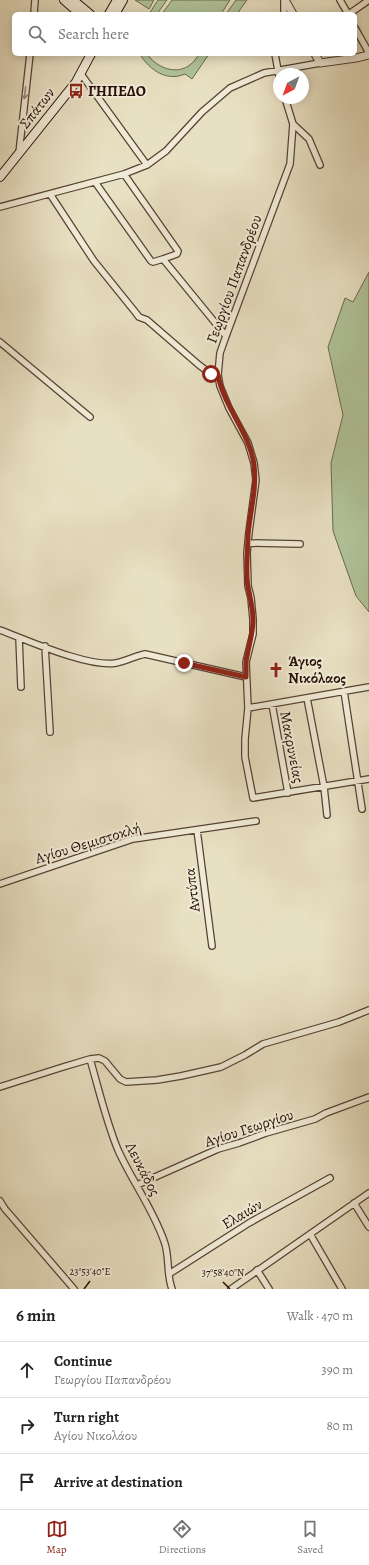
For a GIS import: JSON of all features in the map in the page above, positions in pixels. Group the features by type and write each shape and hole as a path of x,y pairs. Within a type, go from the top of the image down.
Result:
{"main road":[{"path":"64,0 78,12"},
{"path":"73,0 88,12"},
{"path":"110,12 117,0"},
{"path":"116,12 123,0"},
{"name":"Σπάτων","path":"0,177 81,74 91,56"}],"street":[{"path":"34,12 35,0"},
{"path":"284,0 284,12"},
{"path":"284,0 292,12"},
{"path":"340,0 348,12"},
{"path":"352,12 369,0"},
{"path":"299,68 320,63 356,58 369,54 357,32"},
{"path":"19,153 30,56"},
{"path":"275,56 277,68"},
{"path":"316,56 320,63"},
{"path":"0,207 124,174 147,164 166,151 202,112 230,88 264,73 273,73"},
{"path":"81,74 147,164"},
{"name":"Γεωργίου Παπανδρέου","path":"287,104 293,124 290,164 220,353 218,375 220,386 229,408 248,443 254,463 256,480 248,543 248,586 251,598 253,634 246,662 248,708 245,734 245,757 253,798 288,793"},
{"path":"293,124 309,139 320,165"},
{"path":"96,182 151,261 153,262 178,254 178,251 124,174"},
{"path":"50,194 94,261 139,317 147,320 211,374 218,375"},
{"path":"163,259 226,336"},
{"path":"0,342 90,417"},
{"path":"248,543 300,544"},
{"path":"0,630 19,638 100,664 115,663 145,654 246,677"},
{"path":"19,638 21,687"},
{"path":"45,646 50,732"},
{"path":"248,708 369,687"},
{"path":"344,691 362,809"},
{"path":"308,698 324,787 327,815"},
{"name":"Μακρυνείας","path":"272,704 288,793"},
{"path":"288,793 369,779"},
{"name":"Αγίου Θεμιστοκλή","path":"0,884 133,839 256,821"},
{"name":"Αντύπα","path":"197,830 212,946"},
{"path":"0,1087 90,1059 99,1058 105,1061 120,1079 126,1082 180,1076 221,1067 263,1044 339,1022 369,1010"},
{"name":"Λευκάδος","path":"90,1059 116,1144 164,1240 172,1289"},
{"name":"Αγίου Γεωργίου","path":"137,1185 218,1149 315,1119 326,1113 369,1097"},
{"name":"Ελαιών","path":"169,1274 249,1223 330,1178"},
{"path":"232,1289 257,1270 369,1193"},
{"path":"0,1201 4,1209 74,1289"},
{"path":"354,1203 369,1227"},
{"path":"310,1234 342,1289"},
{"path":"257,1270 269,1289"}],"green space":[{"path":"135,0 154,0 149,9"},
{"path":"158,0 167,0 158,12 150,12"},
{"path":"172,0 230,0 222,12 163,12"},
{"path":"236,0 247,0 238,12 227,12"},
{"path":"141,56 149,56 156,63 168,69 174,70 186,68 198,56 208,56 192,79 185,74 172,76 159,73"},
{"path":"369,272 369,612 356,596 333,531 331,463 343,415 328,347 345,298 353,302"}],"place":[{"name":"ΓΗΠΕΔΟ","path":"76,91"},
{"name":"Άγιος Νικόλαος","path":"276,670"}],"route":[{"path":"184,663 246,677 246,662 253,634 251,598 248,586 247,553 256,480 254,463 248,443 229,408 220,386 218,375 211,374"}]}
